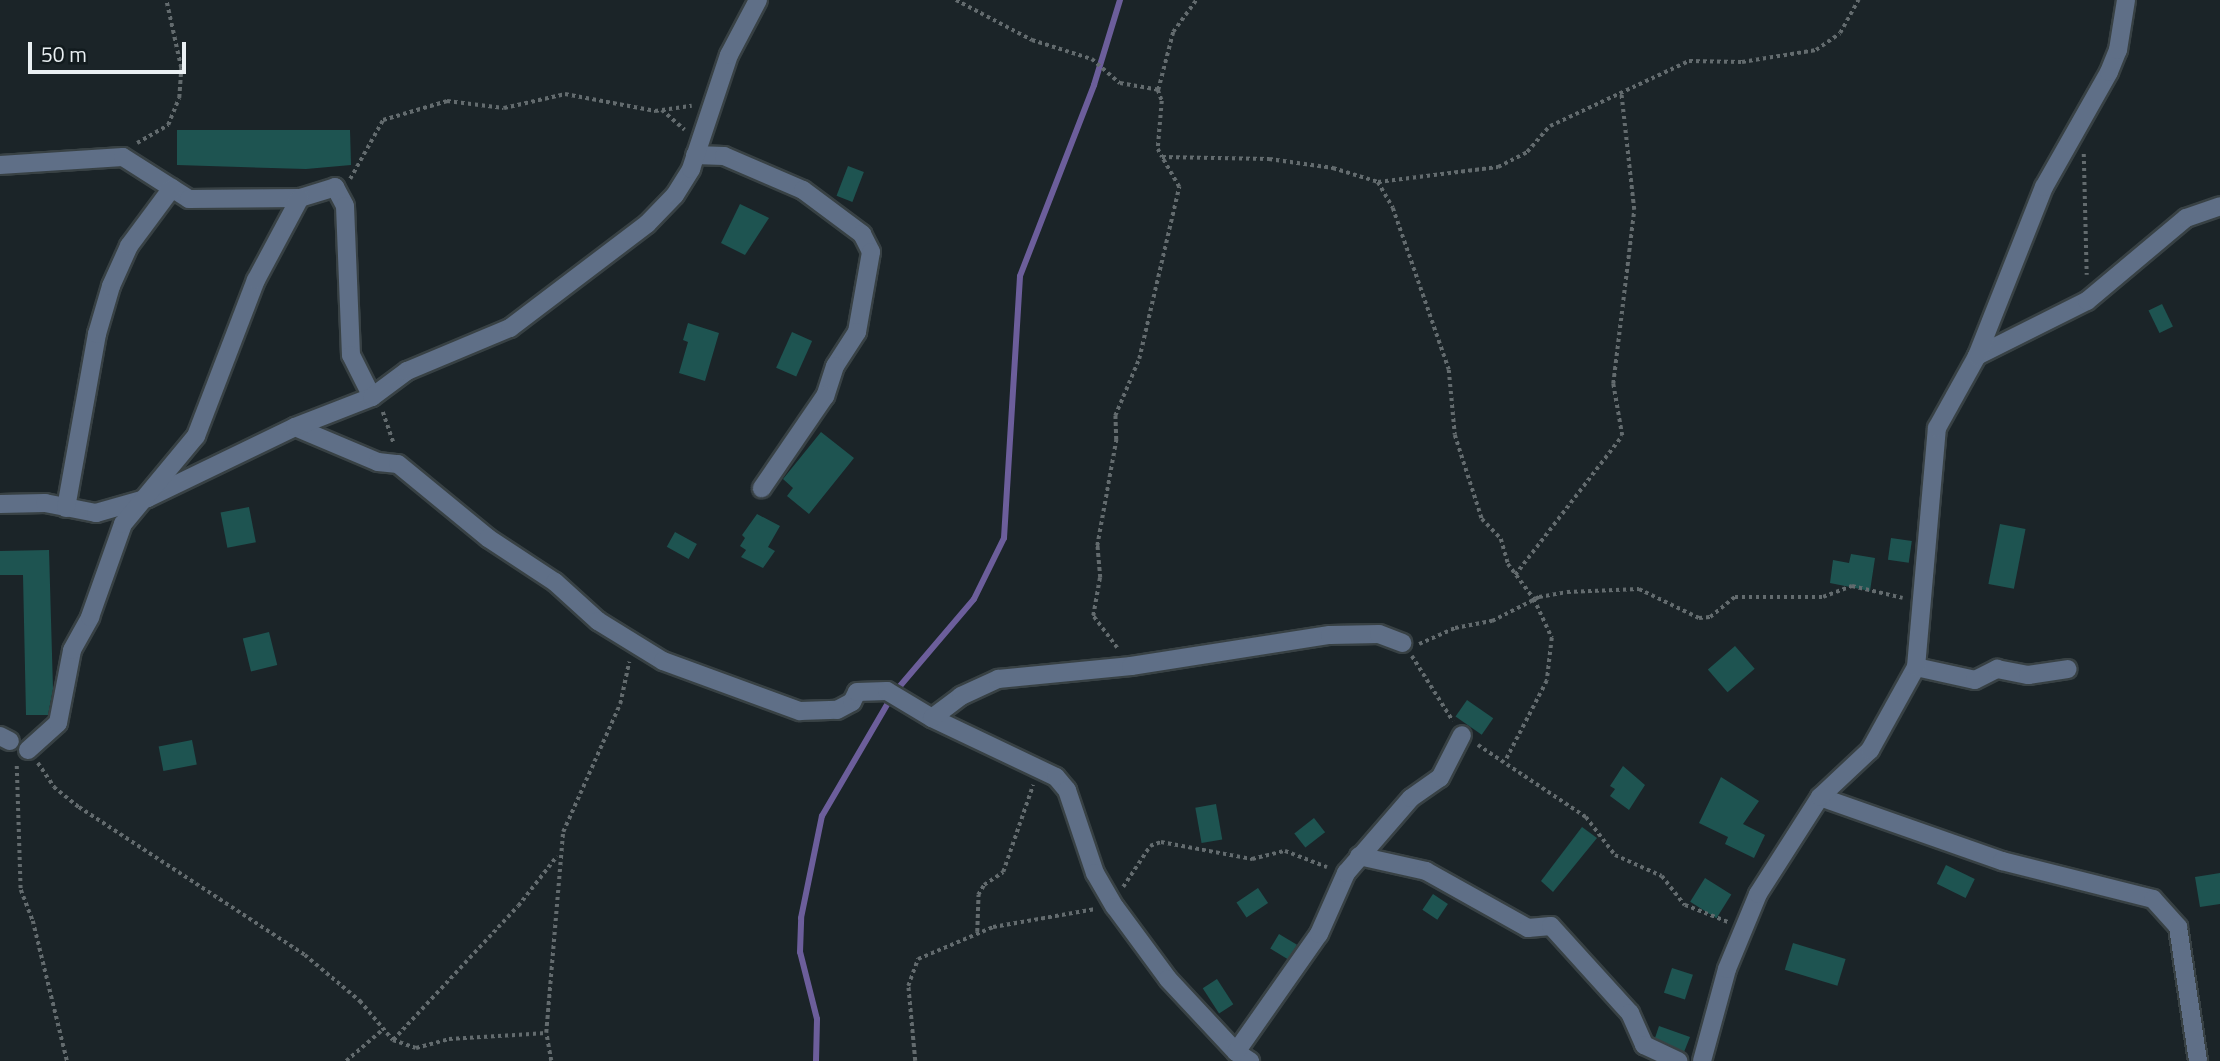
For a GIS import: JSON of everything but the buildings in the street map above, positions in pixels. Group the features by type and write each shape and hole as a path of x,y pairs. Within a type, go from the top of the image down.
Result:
{"street":[{"path":"0,504 24,501 96,513 148,498 295,427 372,397 407,371 510,328 648,224 676,195 717,101 729,55 758,0"},
{"path":"1702,1061 1743,928 1758,894 1820,797 1870,750 1916,667 1937,428 1977,356 2044,187 2118,50 2126,0"},
{"path":"695,156 724,156 803,190 838,212 868,244 871,265 857,332 835,366 825,396 762,488"},
{"path":"0,165 123,158 189,199 300,198 335,187 342,193 351,355 372,397"},
{"path":"66,508 97,334 111,286 129,246 172,188"},
{"path":"28,750 58,723 72,650 90,617 123,524 148,498 196,436 256,280 300,198"},
{"path":"1977,356 2087,301 2186,218 2220,206"},
{"path":"295,427 378,461 398,464 630,644 663,662 800,710 837,710 852,702 857,692 894,693 932,718 1060,779 1067,790 1095,873 1113,905 1168,979 1243,1056 1266,1004 1319,934 1346,873 1411,798 1440,778 1462,735"},
{"path":"932,718 961,696 998,679 1131,666 1329,635 1379,634 1402,643"},
{"path":"1916,667 1975,680 1997,669 2028,675 2068,669"},
{"path":"1820,797 2002,861 2153,899 2178,927 2198,1061"},
{"path":"1359,856 1426,871 1528,928 1551,926 1601,976 1607,992 1630,1013 1644,1045 1678,1061"}],"path":[{"path":"123,158 142,137 160,131 173,118 181,68 166,0"},
{"path":"956,0 1032,40 1092,59 1120,83 1158,90"},
{"path":"1131,666 1093,616 1100,578 1097,546 1116,440 1115,416 1139,359 1179,187 1157,149 1162,101 1158,90 1173,32 1196,0"},
{"path":"1162,157 1269,159 1333,168 1378,182 1498,167 1527,152 1550,126 1689,61 1742,62 1816,50 1840,33 1857,0"},
{"path":"1515,575 1622,436 1613,384 1634,210 1621,92"},
{"path":"342,193 379,124 413,110 453,101 514,107 565,94 662,110 717,101"},
{"path":"662,110 695,156"},
{"path":"2073,129 2087,167 2087,301"},
{"path":"1378,182 1393,208 1449,370 1454,435 1482,519 1501,539 1515,575 1534,599 1552,638 1553,658 1547,681 1506,762"},
{"path":"372,397 391,431 398,464"},
{"path":"1743,928 1685,905 1662,876 1615,855 1586,817 1462,735 1408,650 1446,631 1492,621 1534,599 1567,592 1639,589 1706,618 1731,598 1823,597 1852,586 1875,588 1922,605"},
{"path":"551,1061 546,1033 559,855 578,794 626,687 630,644"},
{"path":"5,738 18,773 21,890 33,921 67,1061"},
{"path":"28,750 54,787 79,807 305,955 360,1001 381,1031 393,1040 416,1048 449,1040 546,1033"},
{"path":"977,933 978,895 984,885 1003,872 1038,770"},
{"path":"915,1061 908,986 912,967 918,959 977,933 1022,919 1113,905 1145,851 1161,842 1252,859 1284,851 1346,873"},
{"path":"393,1040 518,906 559,855"},
{"path":"346,1061 381,1031"}],"waterway":[{"path":"816,1061 817,1019 800,952 801,918 822,816 894,693 974,599 1004,538 1020,276 1094,85 1120,0"}]}
